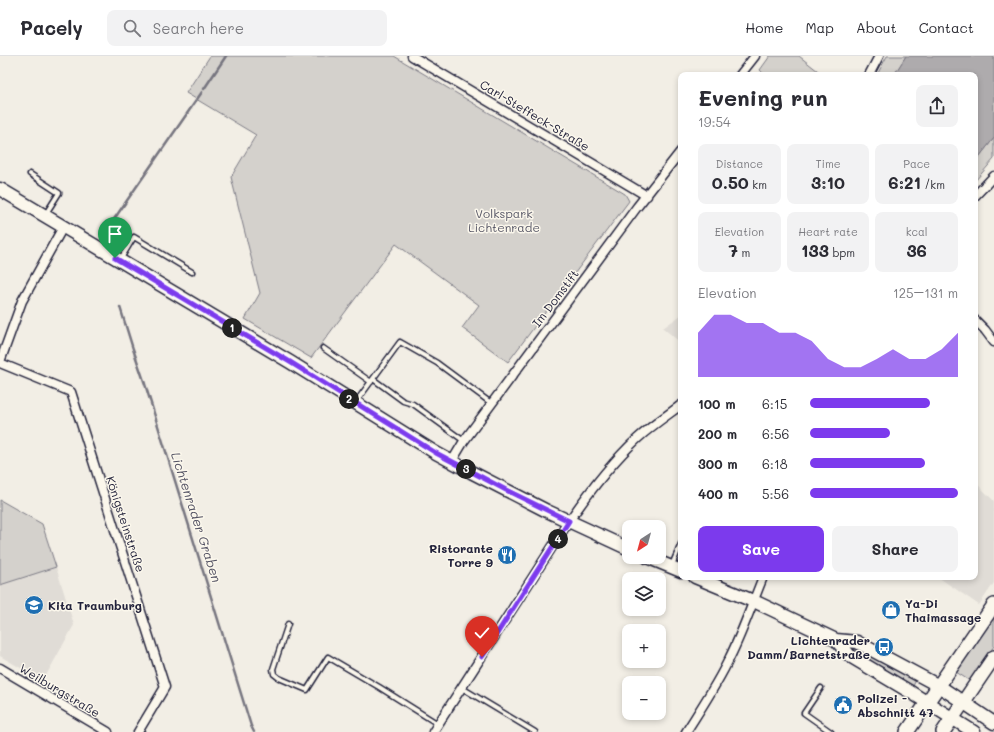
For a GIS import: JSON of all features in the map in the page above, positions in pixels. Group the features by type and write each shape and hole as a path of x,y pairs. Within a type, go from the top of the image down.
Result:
{"main road":[{"path":"907,732 994,605"},
{"path":"943,732 994,657"}],"street":[{"name":"Carl-Steffeck-Straße","path":"412,56 647,196"},
{"path":"742,72 755,56"},
{"path":"871,72 879,56"},
{"name":"Im Domstift","path":"452,461 464,441 678,155"},
{"path":"978,193 994,176"},
{"path":"0,189 452,461 569,521 622,546"},
{"path":"0,363 22,301 63,226"},
{"path":"978,323 994,342"},
{"name":"Königsteinstraße","path":"0,363 71,392 165,687 138,732"},
{"path":"433,732 583,501 623,452 638,438 678,407"},
{"path":"664,564 676,569"},
{"path":"702,580 754,601 836,640 857,642 939,686 994,723"},
{"path":"686,732 716,684 730,658 754,601 761,580"},
{"path":"836,640 850,656 928,702 974,732"},
{"name":"Weilburgstraße","path":"0,668 108,732"}],"lane":[{"path":"30,174 59,193 45,216"},
{"path":"120,260 134,237 192,272"},
{"path":"356,403 400,342 437,363 492,404"},
{"path":"323,348 403,401 413,404 464,441"},
{"path":"676,569 678,559"},
{"path":"288,624 273,669 274,674 279,678 307,690 328,656 439,724"},
{"path":"462,688 535,732"},
{"path":"821,688 804,713 831,732"}],"shaded area":[{"path":"906,56 994,56 994,138 978,158 978,72 896,72"},
{"path":"678,317 678,340 663,328"},
{"path":"978,485 994,501 994,583 979,605 942,580 978,580"},
{"name":"Kita Traumburg","path":"56,567 74,625 43,681 0,656 0,585"}],"green space":[{"name":"Volkspark Lichtenrade","path":"210,56 394,56 625,194 629,201 508,362 462,328 479,305 396,244 311,358 245,319 260,293 231,177 256,135 186,93"},
{"path":"770,56 799,56 819,72 762,72 760,70"},
{"path":"887,56 906,56 896,72 879,72"},
{"path":"994,138 994,159 978,178 978,158"},
{"path":"0,500 42,524 56,567 0,585"},
{"path":"994,615 994,646 970,681 956,672"},
{"path":"853,648 916,680 913,686 853,650"}],"waterway":[{"name":"Lichtenrader Graben","path":"204,89 226,56"},
{"name":"Lichtenrader Graben","path":"110,225 202,92"},
{"name":"Lichtenrader Graben","path":"120,307 254,732"}],"place":[{"name":"Ristorante Torre 9","path":"507,555"},
{"name":"Kita Traumburg","path":"34,605"},
{"name":"Ya-Di Thaimassage","path":"891,610"},
{"name":"Lichtenrader Damm/Barnetstraße","path":"884,647"},
{"name":"Polizei - Abschnitt 47","path":"843,705"}],"route":[{"path":"115,258 290,362 436,453 569,521 482,657"}]}
